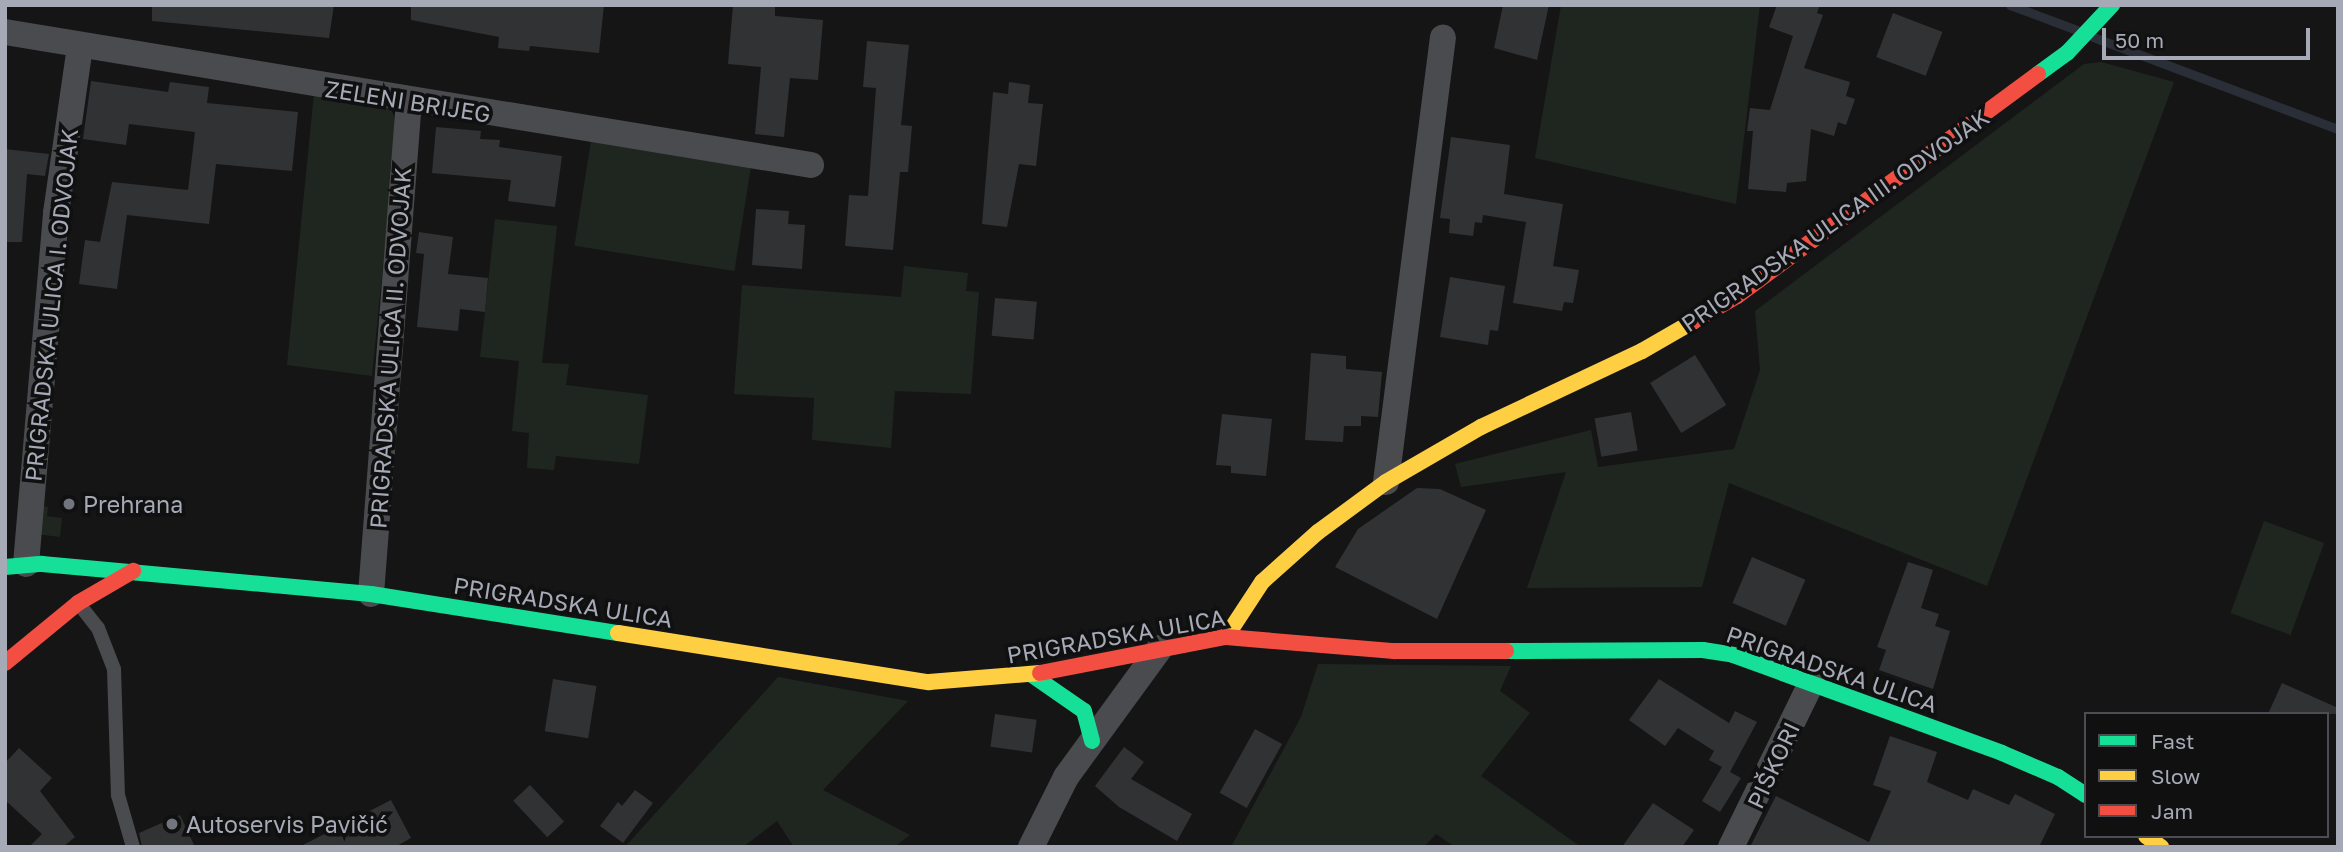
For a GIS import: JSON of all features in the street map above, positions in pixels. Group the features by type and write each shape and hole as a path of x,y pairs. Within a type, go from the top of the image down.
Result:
{"main road":[{"name":"PRIGRADSKA ULICA III. ODVOJAK","path":"1226,637 1239,611 1262,582 1386,482 1481,427 1653,346 1737,296 2067,53 2105,10"},
{"name":"PRIGRADSKA ULICA","path":"16,565 134,571 371,594 876,676 978,682 1032,675 1226,637 1394,651 1692,649 1733,655 1812,682 2002,753 2058,777 2084,794"},
{"path":"5,663 78,603 134,571"},
{"path":"1032,675 1084,711 1092,741"}],"street":[{"name":"ZELENI BRIJEG","path":"5,33 409,102 811,165"},
{"path":"1386,482 1443,38"},
{"name":"PRIGRADSKA ULICA I. ODVOJAK","path":"16,565 56,214 80,47"},
{"name":"PRIGRADSKA ULICA II. ODVOJAK","path":"371,594 409,102"},
{"path":"1031,847 1052,800 1160,648"},
{"name":"PIŠKORI","path":"1731,847 1812,682"}],"lane":[{"path":"78,603 98,628 114,669 118,795 133,847"}],"shaded area":[{"path":"1561,5 1760,5 1736,204 1535,158"},
{"path":"2101,62 2174,82 1987,586 1729,483 1702,587 1527,588 1566,472 1461,487 1455,464 1591,430 1598,467 1734,449 1760,370 1755,311 2084,64"},
{"path":"314,93 393,110 396,133 372,376 287,365"},
{"path":"591,141 751,166 734,271 574,246"},
{"path":"495,219 557,226 542,363 569,364 566,385 648,395 639,464 556,456 554,470 527,468 529,433 512,431 519,361 480,357"},
{"path":"904,266 968,273 966,291 979,292 971,394 895,391 891,448 812,440 814,398 734,394 742,285 901,297"},
{"path":"40,505 48,507 47,516 62,518 60,537 36,534"},
{"path":"2264,521 2324,543 2291,635 2230,613"},
{"path":"1318,664 1511,666 1500,691 1530,713 1481,776 1581,847 1455,847 1436,834 1424,847 1231,847 1301,717"},
{"path":"778,677 908,701 823,790 910,835 894,847 794,847 777,821 743,847 625,847"}],"building":[{"path":"152,5 334,5 329,38 152,21"},
{"path":"411,5 604,5 599,53 530,46 529,51 498,48 499,37 411,20"},
{"path":"733,5 775,7 775,16 823,20 818,80 790,78 784,137 755,134 761,67 728,64"},
{"path":"1503,5 1549,5 1537,60 1494,48"},
{"path":"1777,5 1820,5 1817,13 1823,15 1804,68 1850,82 1846,96 1855,99 1846,125 1838,122 1834,136 1811,129 1806,181 1787,183 1786,192 1748,189 1753,131 1747,131 1750,108 1770,110 1793,36 1769,27"},
{"path":"1893,13 1942,32 1926,76 1876,57"},
{"path":"867,41 909,45 901,125 912,126 908,172 900,172 893,250 845,246 849,195 868,196 876,88 863,87"},
{"path":"91,81 168,92 170,82 209,87 207,103 298,112 292,171 216,164 209,224 127,215 117,289 79,284 85,240 100,242 112,182 188,190 195,132 129,124 126,145 83,139"},
{"path":"1009,82 1030,85 1028,103 1043,104 1036,166 1019,164 1007,227 982,224 993,92 1008,94"},
{"path":"436,127 481,131 480,139 500,140 499,147 562,156 555,207 508,201 511,180 432,173"},
{"path":"1451,137 1510,145 1504,194 1563,204 1553,266 1579,270 1573,303 1564,302 1562,311 1513,303 1526,222 1483,215 1482,223 1475,222 1473,236 1449,233 1450,219 1440,218"},
{"path":"5,149 49,154 45,176 27,174 22,242 5,242"},
{"path":"756,209 789,211 788,224 805,225 802,269 752,265"},
{"path":"419,232 453,237 448,274 488,278 485,312 460,309 458,331 417,327 424,254 416,253"},
{"path":"1450,277 1505,286 1498,331 1490,330 1488,345 1440,337"},
{"path":"995,298 1037,302 1034,340 992,336"},
{"path":"1311,353 1346,356 1346,369 1382,372 1378,417 1361,416 1361,426 1344,426 1343,442 1305,440"},
{"path":"1695,355 1726,405 1681,433 1650,383"},
{"path":"1631,412 1638,450 1601,457 1595,418"},
{"path":"1222,414 1272,419 1266,476 1231,473 1231,466 1216,465"},
{"path":"1417,488 1440,489 1486,510 1437,619 1335,567 1358,529"},
{"path":"1752,557 1805,580 1786,626 1732,603"},
{"path":"1908,562 1933,570 1921,608 1939,614 1935,626 1950,631 1933,689 1879,670 1886,650 1877,647"},
{"path":"553,679 596,686 588,738 545,731"},
{"path":"1659,679 1729,723 1735,711 1757,722 1730,772 1741,778 1720,812 1702,801 1722,767 1709,760 1714,751 1678,728 1665,746 1629,720"},
{"path":"2282,683 2338,708 2338,714 2269,712"},
{"path":"995,714 1037,720 1032,753 990,747"},
{"path":"1255,729 1282,744 1247,808 1220,793"},
{"path":"1890,736 1937,752 1927,782 1968,800 1973,789 2009,805 2015,794 2055,814 2039,847 1750,847 1776,796 1869,842 1891,791 1873,785"},
{"path":"1124,747 1144,762 1131,779 1192,814 1177,841 1119,807 1095,786"},
{"path":"19,748 52,778 40,791 75,837 63,847 29,847 42,834 5,800 5,763"},
{"path":"530,785 564,822 547,837 513,801"},
{"path":"635,790 653,803 623,843 600,826 618,802 622,806"},
{"path":"391,800 411,838 395,847 299,847"},
{"path":"1653,803 1694,830 1682,847 1622,847"},
{"name":"Autoservis Pavičić","path":"180,815 195,847 142,847 139,833"}],"waterway":[{"path":"2010,5 2077,30"},
{"path":"2093,37 2338,129"}],"traffic: fast":[{"path":"2038,74 2067,53 2112,5"},
{"path":"5,567 42,564 371,594 618,633"},
{"path":"1506,651 1703,650 1733,655 2002,753 2058,777 2084,794"},
{"path":"1032,675 1084,711 1092,741"}],"traffic: slow":[{"path":"1226,637 1262,582 1318,532 1386,482 1481,427 1642,351 1694,321"},
{"path":"618,633 929,682 1040,673"},
{"path":"2149,838 2161,847"}],"traffic: jam":[{"path":"1694,321 1737,296 2038,74"},
{"path":"5,663 78,603 133,571"},
{"path":"1040,673 1226,637 1394,651 1506,651"}],"place":[{"name":"Prehrana","path":"69,504"},
{"name":"Autoservis Pavičić","path":"172,824"}]}
